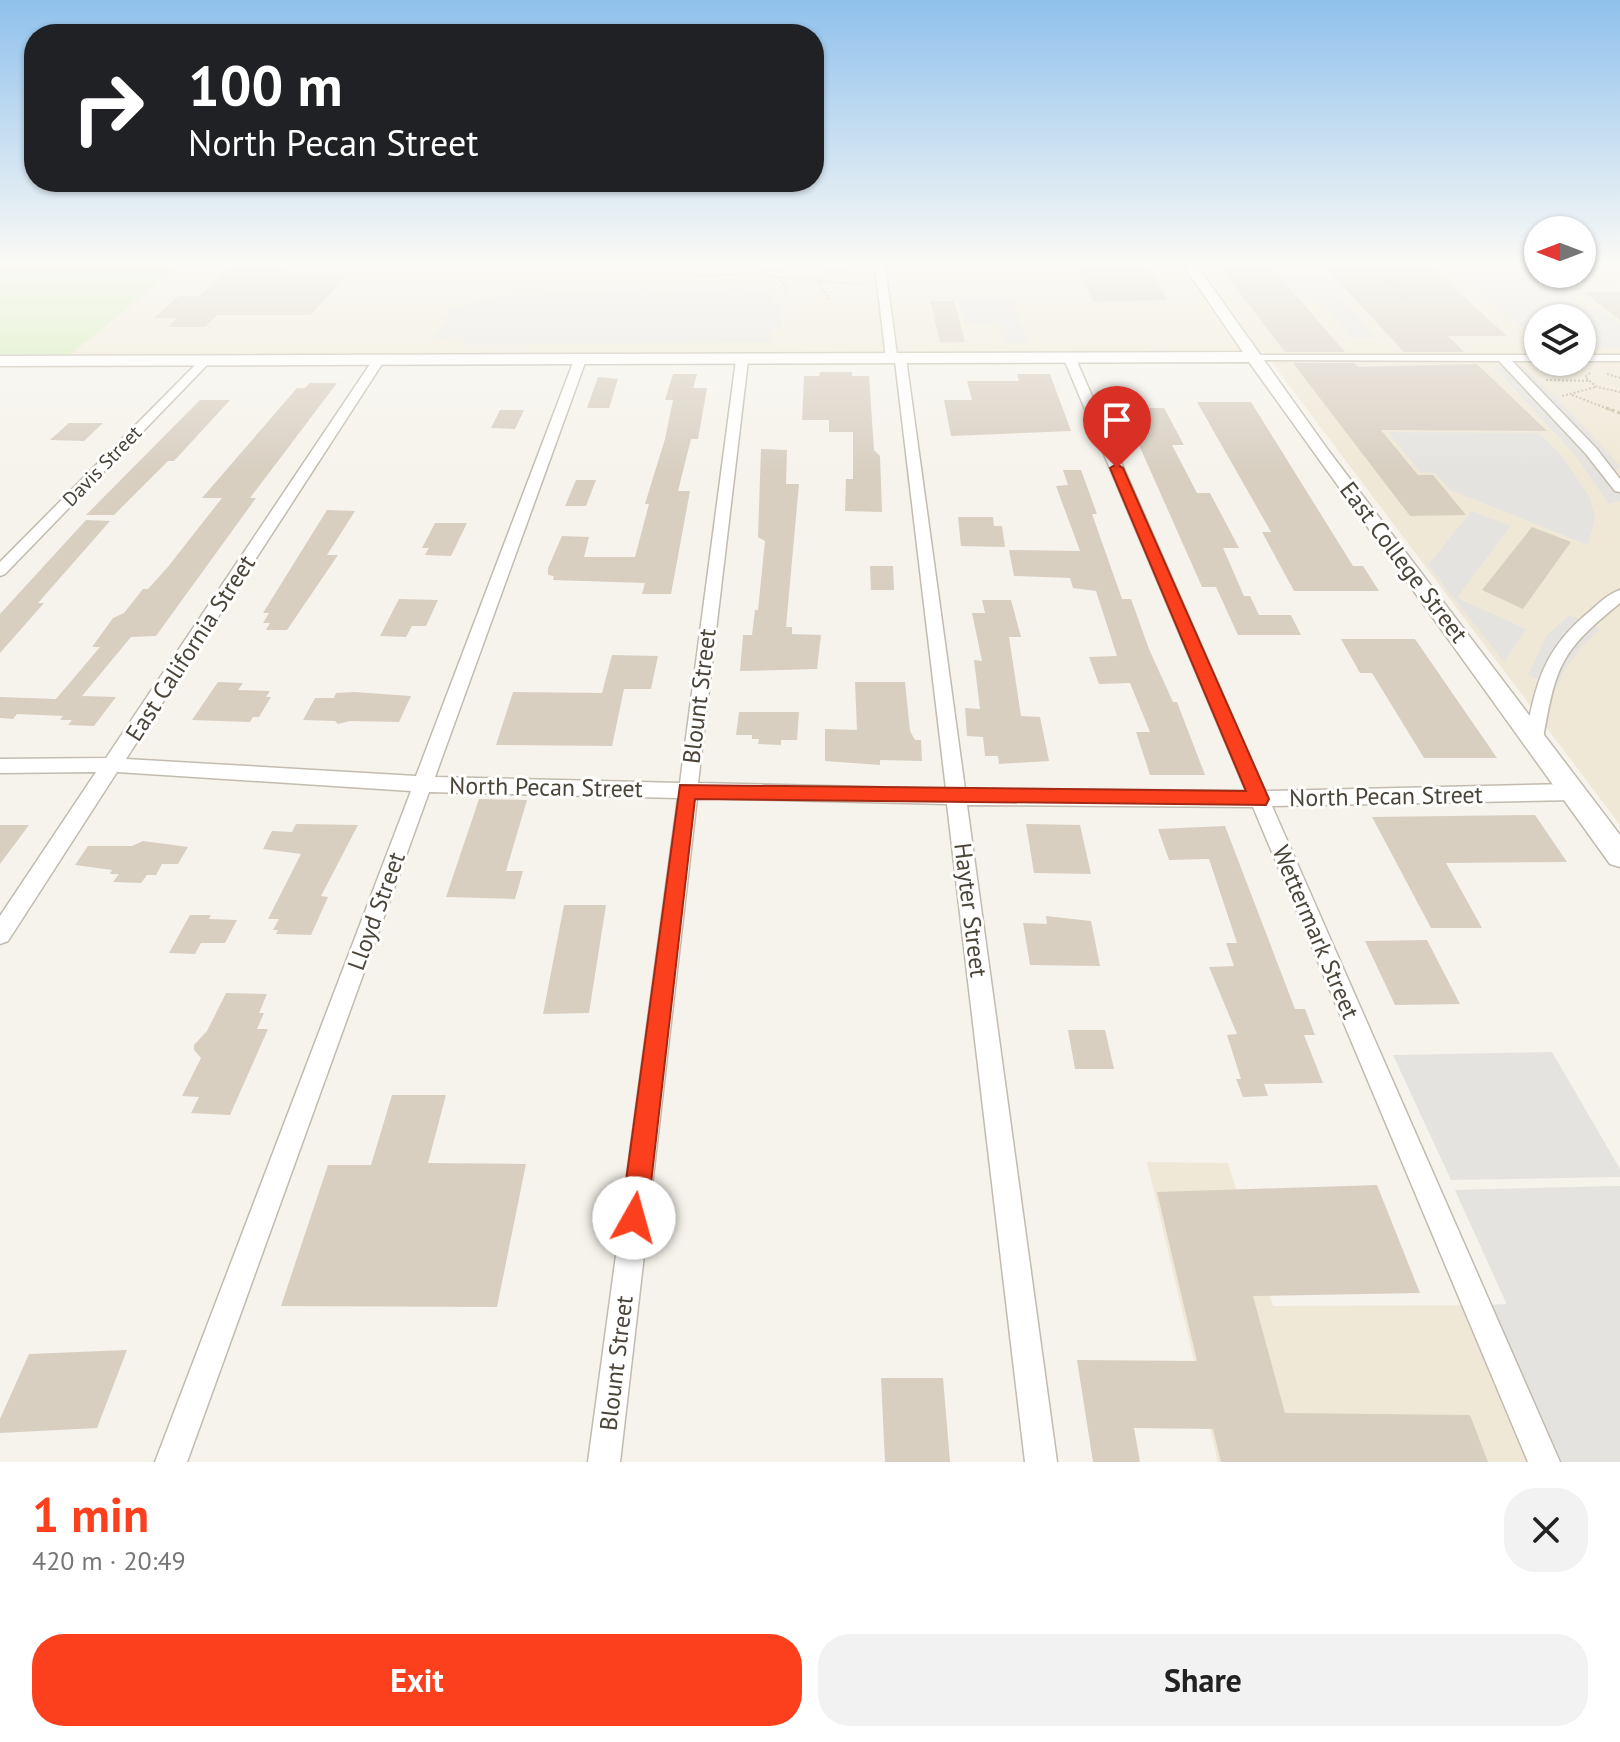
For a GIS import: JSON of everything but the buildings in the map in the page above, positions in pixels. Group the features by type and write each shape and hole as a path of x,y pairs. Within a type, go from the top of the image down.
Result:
{"street":[{"name":"Hayter Street","path":"891,334 957,797 1041,1462"},
{"name":"East College Street","path":"1237,334 1620,856"},
{"name":"Wettermark Street","path":"1069,357 1544,1462"},
{"path":"1501,357 1591,451 1620,488"},
{"path":"0,361 1524,358"},
{"path":"1596,358 1620,358"},
{"name":"Lloyd Street","path":"171,1462 580,360"},
{"name":"Blount Street","path":"604,1462 742,360"},
{"name":"Davis Street","path":"0,571 205,361"},
{"name":"East California Street","path":"0,934 378,361"},
{"path":"1534,739 1551,660 1571,634 1620,595"},
{"name":"North Pecan Street","path":"0,766 113,765 423,784 957,797 1259,799 1572,792"}],"path":[{"path":"1603,373 1620,378"},
{"path":"1587,376 1588,381"},
{"path":"1539,379 1588,381 1597,387 1620,392"},
{"path":"1556,396 1572,395 1597,387"},
{"path":"1572,395 1620,413"},
{"path":"1576,405 1581,399"}],"shaded area":[{"path":"0,334 1524,334 1524,376 1596,376 1596,334 1620,334 1620,825 1264,352 355,357 0,355"},
{"path":"437,334 771,334 770,342 463,345 464,338 456,337 433,341"},
{"path":"1001,334 1025,334 1028,343 1004,343"},
{"path":"1348,334 1375,334 1378,338 1351,338"},
{"path":"1596,334 1620,334 1620,348 1596,348"},
{"path":"1493,366 1523,366 1524,376 1534,376 1559,400 1620,466 1615,473 1620,480 1620,501 1609,504 1575,455"},
{"path":"1388,432 1539,433 1562,456 1590,498 1595,518 1588,545 1450,490 1435,473 1420,472"},
{"path":"1472,511 1511,526 1457,598 1526,629 1504,662 1428,565"},
{"path":"1570,615 1600,629 1581,647 1564,671 1558,687 1528,675 1547,635"},
{"path":"1552,1052 1620,1169 1620,1177 1451,1180 1393,1055"},
{"path":"1147,1162 1228,1163 1273,1306 1507,1305 1455,1190 1620,1186 1620,1462 1218,1462"},
{"path":"1620,1186 1620,1462 1560,1462 1490,1305 1507,1304 1455,1190"}],"green space":[{"path":"0,334 95,334 69,356 0,355"}],"route":[{"path":"634,1218 687,791 1259,799 1117,468"}]}
